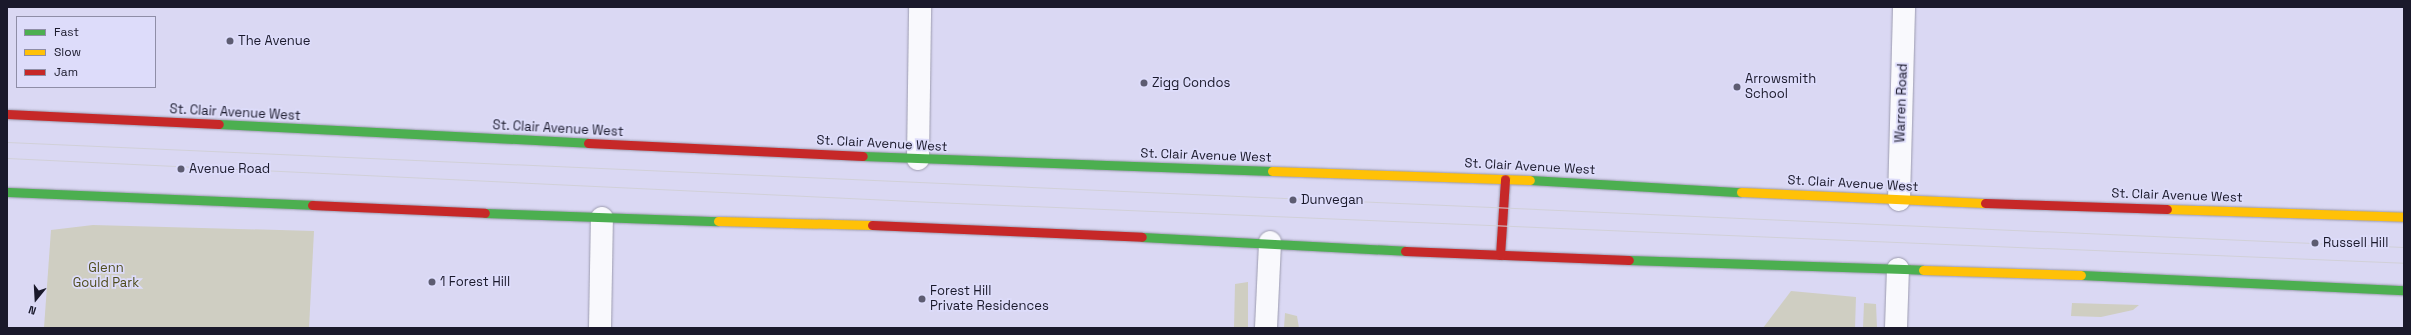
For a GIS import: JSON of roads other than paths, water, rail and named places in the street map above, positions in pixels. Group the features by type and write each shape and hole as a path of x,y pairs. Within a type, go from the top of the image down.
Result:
{"main road":[{"name":"St. Clair Avenue West","path":"7,114 918,159 1505,179 1899,200 2404,216"},
{"path":"1500,255 1505,179"},
{"path":"7,192 602,218 933,227 1270,242 1500,255 1898,269 2404,290"}],"street":[{"path":"918,159 920,7"},
{"name":"Warren Road","path":"1899,200 1904,7"},
{"path":"600,328 602,218"},
{"path":"1266,328 1270,242"},
{"path":"1896,328 1898,269"}],"tram line":[{"path":"7,142 2404,247"},
{"path":"7,158 933,202 2404,263"}],"place":[{"name":"The Avenue","path":"230,41"},
{"name":"Zigg Condos","path":"1144,83"},
{"name":"Arrowsmith School","path":"1737,87"},
{"name":"Avenue Road","path":"181,169"},
{"name":"Dunvegan","path":"1293,200"},
{"name":"Russell Hill","path":"2315,243"},
{"name":"1 Forest Hill","path":"432,282"},
{"name":"Forest Hill Private Residences","path":"922,299"}],"park label":[{"name":"Glenn Gould Park","path":"106,276"}]}
